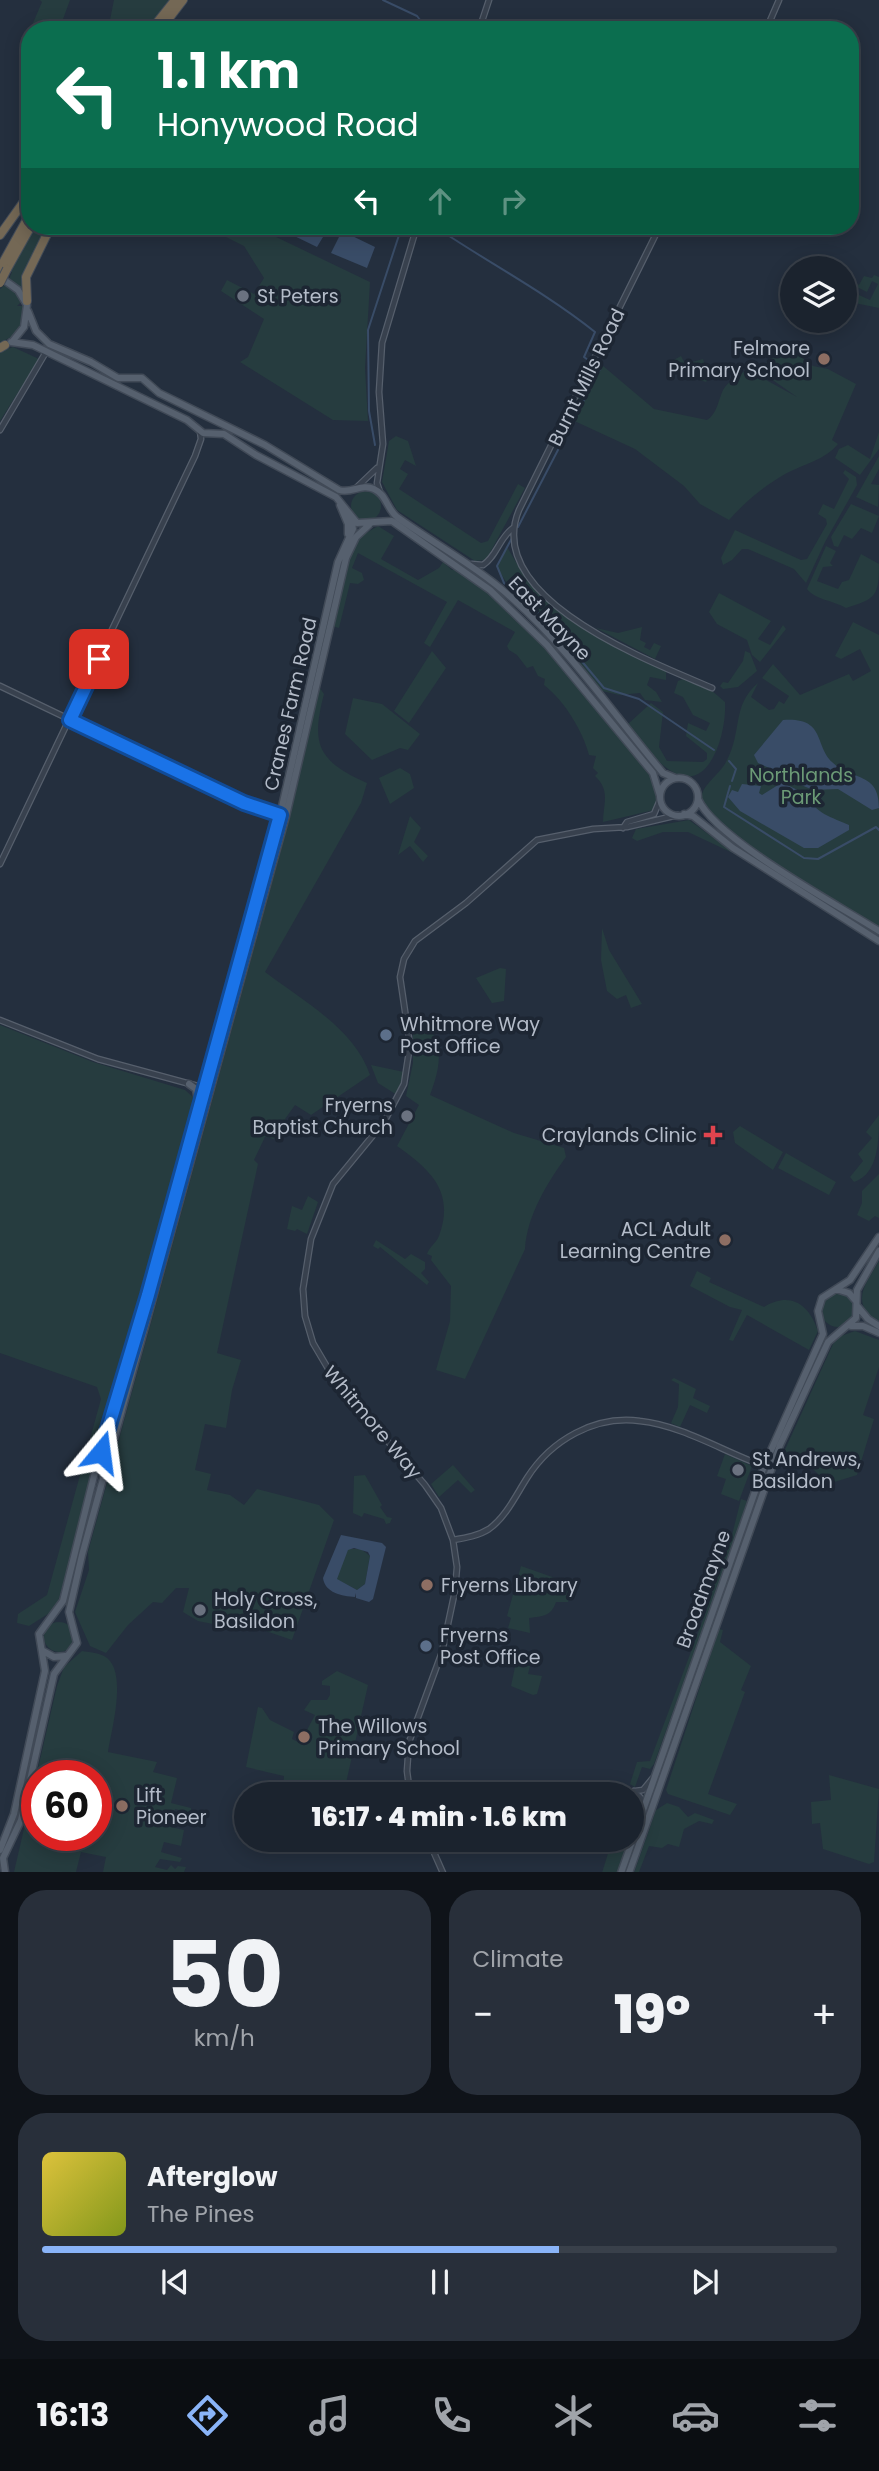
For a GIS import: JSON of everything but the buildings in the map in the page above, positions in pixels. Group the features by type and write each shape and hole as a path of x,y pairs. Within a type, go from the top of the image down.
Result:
{"highway":[{"path":"158,21 174,0"},
{"path":"169,21 184,0"},
{"path":"0,235 21,206"},
{"path":"0,283 3,267 21,232"},
{"path":"3,267 25,235"},
{"path":"27,301 26,277 47,235"}],"main road":[{"path":"0,277 15,286 27,301 36,331 49,344 91,362 118,378 142,377 159,393 307,468 338,490 347,492 366,487 382,496 383,514 373,523 357,523 338,498 247,450 224,434 200,431 187,419 28,343 4,345"},
{"path":"4,345 24,327 28,311"},
{"path":"132,379 131,387 146,400"},
{"path":"207,417 214,424 211,434"},
{"path":"350,515 347,502 355,489"},
{"path":"323,490 339,504 348,524 343,550"},
{"name":"East Mayne","path":"382,496 396,516 462,558 496,584 542,627 661,770 675,778"},
{"name":"Cranes Farm Road","path":"283,816 343,550 353,529 350,515"},
{"name":"East Mayne","path":"373,523 388,520 402,527 468,572 525,621 651,771 658,782 660,798"},
{"name":"Cranes Farm Road","path":"5,1872 3,1858 22,1815 54,1674 77,1643 69,1612 82,1555 283,816 346,558 356,537 373,523"},
{"path":"879,931 737,839 707,815 693,785 675,778 663,785 660,798 666,811 693,816 751,860 879,941"},
{"path":"681,814 692,810 698,799"},
{"path":"189,1084 196,1089 198,1098 193,1130"},
{"name":"Cranes Farm Road","path":"0,1850 14,1814 46,1665 39,1634 63,1601 107,1431 207,1088"},
{"name":"Broadmayne","path":"644,1804 770,1450 823,1334 818,1311 820,1302 854,1276 879,1237"},
{"name":"Broadmayne","path":"629,1872 777,1452 826,1346 856,1318 860,1283 879,1251"},
{"path":"835,1290 849,1293 868,1320 879,1326"},
{"path":"821,1322 830,1328 859,1326 879,1333"},
{"path":"47,1622 62,1619 75,1628"},
{"path":"40,1647 54,1657 67,1655"},
{"name":"Broadmayne","path":"621,1872 628,1852"},
{"name":"Cranes Farm Road","path":"0,1867 5,1872"}],"street":[{"path":"483,21 489,0"},
{"path":"770,21 779,0"},
{"path":"382,496 377,483 383,439 379,370 382,344 414,235"},
{"name":"Burnt Mills Road","path":"655,235 519,510 513,528 513,546 524,572 579,622 608,641 712,688"},
{"path":"0,430 46,352"},
{"path":"0,864 195,456 201,439 200,431"},
{"path":"195,456 211,434"},
{"path":"355,489 371,477 380,460"},
{"name":"Burnt Mills Road","path":"462,558 475,565 486,564 513,528"},
{"path":"0,686 244,803 283,816"},
{"name":"Whitmore Way","path":"623,828 627,822 654,814 660,798"},
{"name":"Whitmore Way","path":"409,1782 407,1771 410,1742 442,1652 455,1591 457,1567 453,1540 441,1508 425,1485 321,1360 307,1327 304,1307 308,1251 330,1190 347,1164 384,1122 404,1084 411,1045 400,977 404,959 412,945 482,890 537,840 593,829 623,828 681,814"},
{"path":"0,1020 79,1053 207,1088"},
{"path":"453,1540 473,1536 493,1526 550,1450 561,1441 598,1424 629,1420 660,1425 751,1461 762,1460 770,1450"},
{"path":"751,1461 758,1469 757,1486"},
{"path":"644,1789 653,1778"},
{"path":"434,1852 443,1872"}],"green space":[{"path":"40,0 70,0 62,21 34,21 42,2"},
{"path":"114,0 169,0 153,21 110,21"},
{"path":"28,235 45,235 23,291 9,279 12,272 9,270"},
{"path":"222,235 272,235 370,282 365,368 368,421 333,420 240,362 248,357 264,319 221,291 227,280 254,294 264,278 244,246"},
{"path":"874,275 879,277 879,308 857,303 857,294 870,300 878,284 872,281 867,292 857,287 857,284 859,285 864,276 872,278"},
{"path":"6,284 22,301 17,306 23,306 23,313 19,329 0,342 0,289"},
{"path":"782,342 813,366 828,369 856,384 832,440 838,444 821,458 769,484 729,520 700,504 684,486 635,449 568,418 596,360 654,409 707,420 715,411 725,386 753,364 759,367 757,375 797,397 760,371"},
{"path":"13,347 39,359 0,421 0,352"},
{"path":"681,356 685,364 703,359 709,378 706,382 687,376 684,380 672,370 676,364 672,361"},
{"path":"879,432 879,449 860,475 835,458 839,449 848,445 870,459"},
{"path":"396,436 408,441 416,466 405,460 400,469 408,474 399,489 481,543 488,541 518,484 525,488 486,560 475,561 397,510 382,482 389,441"},
{"path":"879,456 879,469 871,484 879,485 878,507 856,497"},
{"path":"845,470 856,477 857,485 806,583 794,569 748,549 742,549 723,565 721,558 735,530 801,560 807,559 827,524 826,519 818,514 823,504 834,509 849,479 843,473"},
{"path":"366,491 377,495 381,506 377,517 366,521 355,517 351,506 355,495"},
{"path":"851,504 879,516 872,533 861,528 852,539 844,535 838,547 834,546 831,537"},
{"path":"378,526 394,536 381,559 418,580 439,568 443,562 452,570 460,570 505,605 543,643 654,779 658,806 654,810 603,822 605,792 595,776 598,773 593,768 596,756 589,755 572,717 544,685 545,679 538,676 533,666 527,668 517,655 509,650 507,646 515,632 458,600 430,647 424,643 447,602 358,553 352,568 362,573 364,580 358,584 350,583 339,628 332,626 353,546 361,536"},
{"path":"826,546 836,551 830,563 833,566 823,567 817,581 838,589 842,582 849,580 861,554 879,564 878,583 870,599 846,608 807,589"},
{"path":"507,547 525,577 583,628 666,671 666,680 650,677 647,685 656,692 662,702 645,700 640,693 619,695 602,691 549,625 516,597 497,568"},
{"path":"719,593 771,621 758,639 770,645 783,625 786,629 760,662 752,655 747,640 717,624 709,612"},
{"name":"Northlands Park","path":"853,622 879,635 879,928 755,850 713,814 701,798 705,788 726,762 740,710 750,692 758,683 751,697 769,710 774,709 779,701 784,704 789,696 762,678 773,664 800,695 849,674 853,681 871,671 860,649 841,659 835,656"},
{"path":"642,627 640,640 646,643 644,647 650,650 654,643 661,646 655,659 596,628 618,633"},
{"path":"432,651 446,668 409,723 394,711"},
{"path":"745,651 750,653 757,671 738,687 723,689 720,686 723,682 728,683 743,661"},
{"path":"685,678 711,690 725,702 725,714 719,744 713,758 705,769 695,775 683,776 657,760 628,724 651,703 663,712 659,747 667,761 703,762 707,759 707,753 686,736 688,723 706,731 710,723 693,715 683,697 674,693 678,681"},
{"path":"319,687 324,694 318,726 322,749 337,767 367,783 361,803 265,972 340,1030 363,1059 370,1075 311,1115 295,1105 285,1119 291,1125 277,1128 274,1139 265,1137 254,1160 258,1164 217,1353 241,1360 232,1390 226,1428 205,1424 195,1470 211,1474 207,1490 230,1495 244,1505 257,1489 319,1505 334,1520 292,1640 225,1617 218,1617 213,1624 198,1621 183,1612 189,1588 176,1588 162,1603 153,1602 128,1625 106,1653 90,1646 75,1612 89,1570 88,1552 280,854"},
{"path":"353,698 382,704 420,734 408,750 400,748 372,760 345,734"},
{"path":"400,768 410,774 414,788 390,804 379,778"},
{"path":"410,816 421,828 414,842 428,856 423,862 410,846 398,855"},
{"path":"689,820 737,855 688,832 663,832 637,841 632,838 636,829"},
{"path":"602,928 609,950 642,1004 631,1008 626,995 617,999 607,991 601,960"},
{"path":"500,968 506,969 504,1001 492,1003 476,978"},
{"path":"413,1020 428,1025 437,1042 438,1068 430,1095 514,1133 564,1148 566,1157 539,1200 525,1249 465,1379 436,1370 450,1321 451,1286 431,1260 432,1256 427,1254 439,1236 444,1207 442,1195 429,1173 397,1146 419,1105 406,1096 413,1063"},
{"path":"0,1025 93,1062 185,1090 193,1097 188,1136 58,1602 51,1612 29,1626 17,1623 18,1614 47,1595 101,1399 97,1387 0,1353"},
{"path":"371,1065 404,1072 397,1095 378,1083"},
{"path":"879,1115 878,1145 873,1164 862,1178 854,1182 850,1177 863,1161 858,1154 872,1138 866,1132"},
{"path":"740,1126 783,1152 773,1170 735,1143 733,1132"},
{"path":"786,1153 836,1182 829,1195 778,1168"},
{"path":"879,1174 879,1218 875,1216 869,1221 857,1215 862,1203 862,1191"},
{"path":"308,1196 318,1202 307,1234 297,1229 287,1229 292,1206 302,1210"},
{"path":"376,1240 405,1259 411,1254 425,1262 425,1269 421,1273 429,1282 427,1285 380,1247 378,1249 373,1246"},
{"path":"879,1261 879,1322 864,1308 862,1293"},
{"path":"697,1271 711,1278 709,1282 764,1307 773,1302 790,1300 804,1307 818,1331 809,1350 747,1315 733,1341 729,1340 742,1310 730,1307 690,1286"},
{"path":"838,1293 850,1298 855,1310 850,1322 838,1327 826,1322 821,1310 826,1298"},
{"path":"855,1331 879,1340 879,1367 863,1415 874,1419 857,1475 828,1484 808,1464 783,1454 833,1344 841,1336"},
{"path":"674,1378 696,1389 693,1398 710,1406 707,1413 690,1405 680,1427 671,1423 678,1407 679,1384 671,1380"},
{"path":"725,1454 752,1466 739,1501 721,1494 726,1479 717,1476"},
{"path":"453,1465 475,1490 471,1493 458,1480 439,1497 431,1484"},
{"path":"365,1475 382,1505 380,1507 387,1517 392,1518 390,1523 386,1524 384,1519 364,1513 362,1517 353,1513 354,1476"},
{"path":"741,1499 747,1501 654,1764 650,1769 642,1767 637,1782 631,1782 637,1762 650,1761 707,1609 714,1578 731,1539"},
{"path":"348,1549 361,1549 370,1556 365,1584 357,1590 336,1579"},
{"path":"521,1566 575,1585 568,1602 556,1602 546,1614 529,1618 530,1633 508,1628 511,1618 507,1616"},
{"path":"59,1622 70,1626 74,1637 70,1648 59,1652 48,1648 44,1637 48,1626"},
{"path":"719,1629 723,1630 720,1642 751,1666 741,1690 745,1692 708,1794 737,1804 730,1815 668,1794 666,1790"},
{"path":"82,1651 102,1655 111,1663 116,1674 117,1687 108,1752 157,1762 153,1772 177,1778 171,1803 191,1808 191,1813 175,1809 171,1827 184,1830 181,1846 164,1842 161,1852 182,1858 180,1862 160,1859 155,1867 167,1870 171,1865 175,1869 178,1866 186,1867 184,1872 103,1872 106,1857 81,1852 76,1872 14,1872 21,1842 21,1851 112,1851 112,1760 40,1760 64,1667"},
{"path":"516,1662 530,1666 528,1674 542,1676 537,1694 533,1695 511,1686"},
{"name":"The Willows Primary School","path":"337,1671 368,1685 346,1782 284,1782 284,1776 246,1767 258,1707 262,1708 270,1720 294,1732 292,1739 300,1743 315,1715 304,1710 311,1700 327,1700 330,1695 330,1686 322,1685 322,1681"},
{"path":"829,1775 879,1789 874,1862 869,1864 823,1849 820,1823 812,1824 811,1802 831,1800"},
{"path":"667,1803 679,1807 688,1817 695,1813 714,1820 712,1824 699,1821 684,1829 679,1847 668,1844 662,1848 649,1846 639,1872 634,1872 641,1852 644,1852 656,1810"},
{"path":"608,1852 624,1852 619,1872 602,1872"}],"water":[{"path":"292,235 324,235 317,247"},
{"path":"340,235 350,235 375,247 367,268 331,253"},
{"path":"783,720 797,720 813,727 832,762 870,782 878,796 879,808 872,810 838,789 813,790 785,778 785,784 808,795 819,811 849,825 849,830 818,848 804,848 740,811 728,797 732,790 738,792 742,784 761,786 759,793 762,795 778,785 780,773 758,763 754,755"},
{"path":"341,1535 382,1543 386,1547 373,1599 369,1602 356,1598 356,1593 355,1597 335,1593 327,1587 323,1578","holes":["354,1548 368,1552 370,1556 365,1584 357,1590 337,1579 348,1550"]}],"waterway":[{"path":"383,0 417,16 421,21"},
{"path":"375,445 369,411 368,330 399,235"},
{"path":"448,235 595,332 584,357 600,369 518,527"},
{"path":"512,538 497,566 504,583 551,624 604,688 639,699 714,750"},
{"path":"729,761 736,769 732,781"},
{"path":"730,786 724,807 804,858 818,859 876,827 879,830"}],"place":[{"name":"St Peters","path":"243,296"},
{"name":"Felmore Primary School","path":"824,359"},
{"name":"Whitmore Way Post Office","path":"386,1035"},
{"name":"Fryerns Baptist Church","path":"407,1116"},
{"name":"Craylands Clinic","path":"713,1135"},
{"name":"ACL Adult Learning Centre","path":"725,1240"},
{"name":"St Andrews, Basildon","path":"738,1470"},
{"name":"Fryerns Library","path":"427,1585"},
{"name":"Holy Cross, Basildon","path":"200,1610"},
{"name":"Fryerns Post Office","path":"426,1646"},
{"name":"The Willows Primary School","path":"304,1737"},
{"name":"Lift Pioneer","path":"122,1806"}],"route":[{"path":"99,659 70,720 244,803 280,815 148,1295 101,1452"}]}
